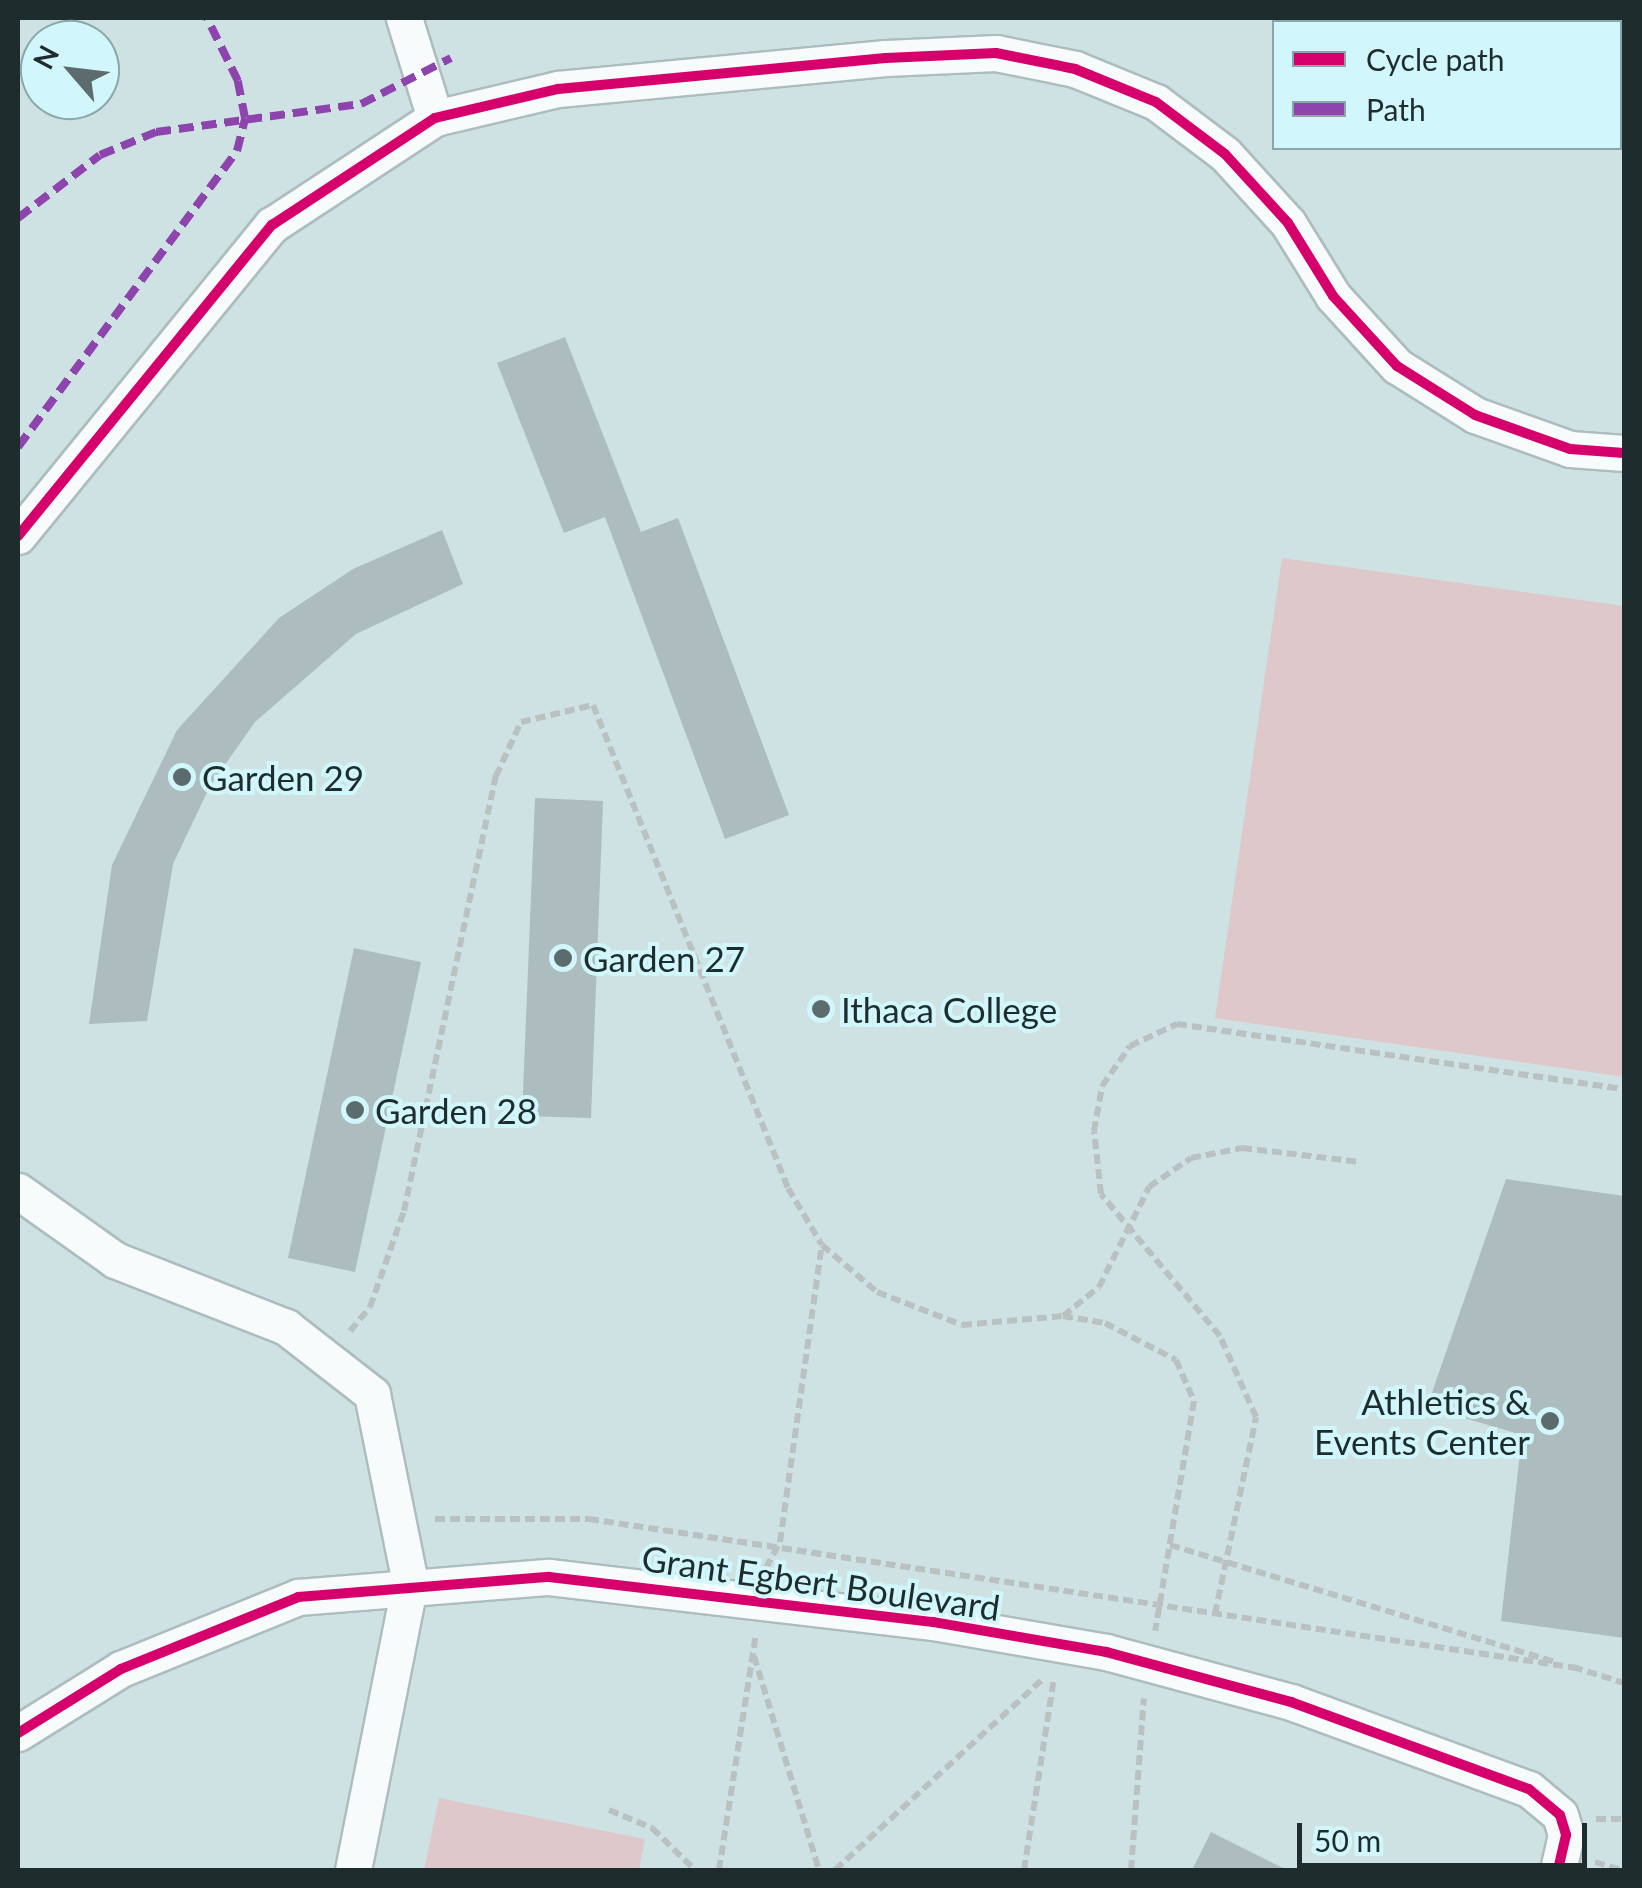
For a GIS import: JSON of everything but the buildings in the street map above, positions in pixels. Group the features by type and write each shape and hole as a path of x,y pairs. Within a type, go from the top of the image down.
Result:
{"street":[{"path":"404,18 435,118"},
{"path":"18,536 272,226 435,118 558,89 716,70 996,54 1075,70 1156,102 1225,154 1398,366 1475,414 1570,449 1624,453"},
{"path":"18,1191 115,1260 286,1326 330,1355 372,1394 410,1582 353,1870"},
{"name":"Grant Egbert Boulevard","path":"18,1733 207,1628 298,1597 410,1582 549,1577 761,1601 1150,1663 1291,1702 1528,1788 1560,1815 1566,1836 1558,1870"}],"path":[{"path":"330,1355 370,1307 404,1211 496,776 520,722 594,706 788,1188 822,1245 912,1312 962,1325 1063,1316 1105,1323 1176,1360 1194,1401 1150,1663 1131,1870"},
{"path":"1215,1614 1256,1417 1220,1336 1126,1232 1101,1194 1094,1131 1102,1086 1130,1046 1177,1024 1624,1090"},
{"path":"1063,1316 1099,1287 1149,1187 1191,1158 1242,1148 1360,1162"},
{"path":"718,1870 761,1601 777,1547 822,1245"},
{"path":"400,1521 518,1513 777,1547 1577,1668"},
{"path":"1170,1544 1624,1683"},
{"path":"753,1652 819,1870"},
{"path":"835,1870 1056,1667 1024,1870"},
{"path":"609,1810 652,1828 695,1870"}],"shaded area":[{"path":"1282,558 1624,606 1624,1077 1215,1018"},
{"path":"439,1798 645,1839 639,1870 424,1870"}],"marked path":[{"path":"18,447 237,151 245,118 238,81 207,18"},
{"path":"18,218 100,155 156,132 361,104 451,58"}],"cycle path":[{"path":"18,536 272,225 435,118 558,89 886,58 996,53 1075,69 1156,102 1225,154 1288,223 1333,296 1397,366 1475,415 1570,449 1624,453"},
{"path":"18,1733 121,1669 298,1597 549,1577 933,1622 1106,1652 1291,1702 1529,1789 1560,1815 1566,1835 1558,1870"}],"place":[{"name":"Garden 29","path":"182,777"},
{"name":"Garden 27","path":"563,958"},
{"name":"Ithaca College","path":"821,1009"},
{"name":"Garden 28","path":"355,1110"},
{"name":"Athletics & Events Center","path":"1550,1421"}]}
